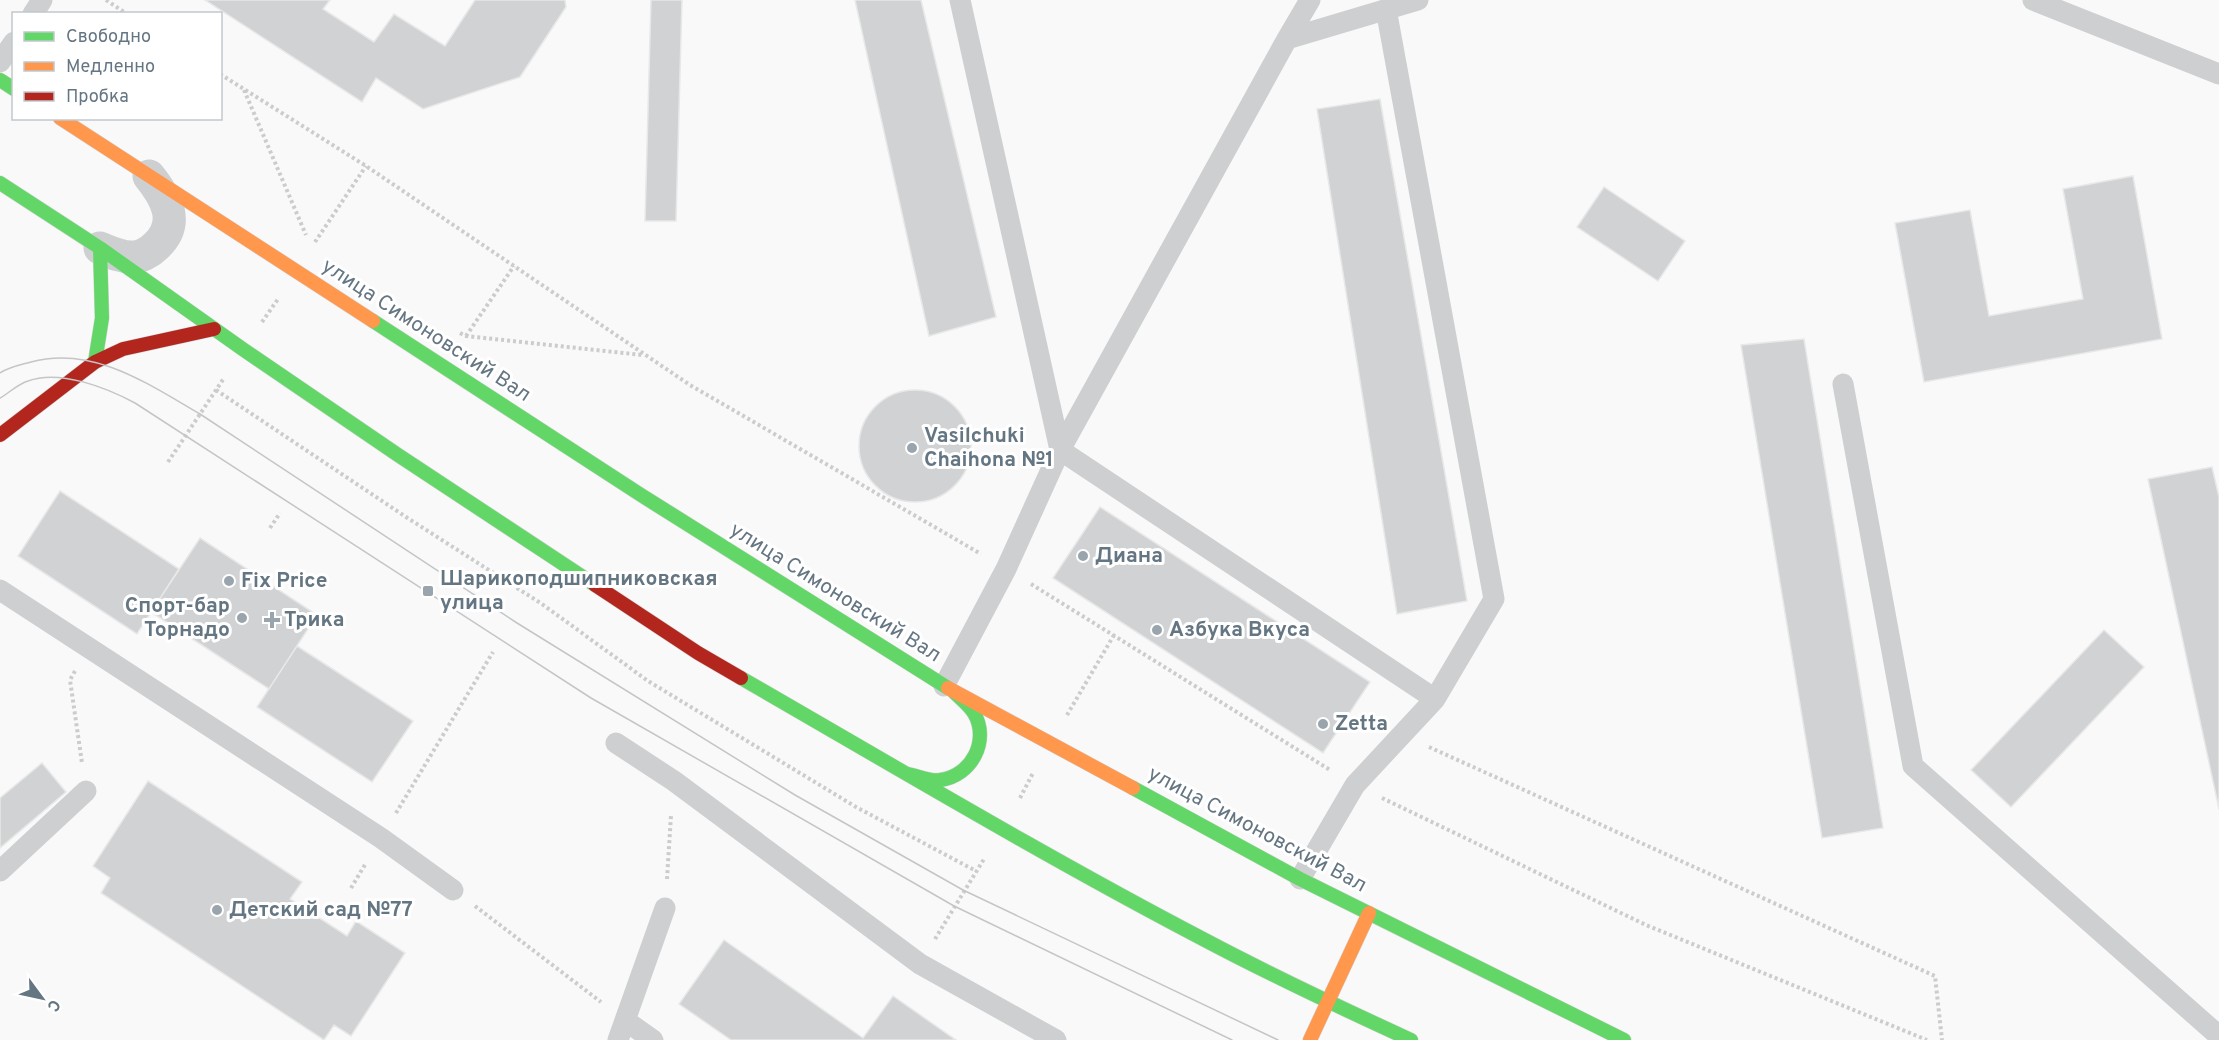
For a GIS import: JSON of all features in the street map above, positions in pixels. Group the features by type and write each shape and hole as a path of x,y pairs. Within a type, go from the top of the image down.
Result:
{"main road":[{"name":"улица Симоновский Вал","path":"63,120 641,495 949,689 1300,879 1624,1040"},
{"path":"0,183 99,248 398,455 698,653 908,774 1203,939 1411,1040"},
{"path":"95,362 102,334 104,308 99,248"},
{"path":"0,435 95,362 123,349 214,329"},
{"path":"908,774 938,781 958,776 971,764 978,748 980,733 974,713 949,689"},
{"path":"1310,1040 1369,913"}],"street":[{"path":"99,248 133,258 150,252 163,239 169,224 169,208 149,176"}],"lane":[{"path":"960,0 1060,450 1435,699"},
{"path":"949,689 1060,450 1310,0"},
{"path":"1287,39 1418,0"},
{"path":"2033,0 2219,74"},
{"path":"1300,879 1355,785 1435,699 1494,599 1386,9"},
{"path":"0,62 12,45"},
{"path":"1843,384 1913,766 2219,1036"},
{"path":"0,590 381,838 453,890"},
{"path":"616,744 674,781 920,964 1056,1040"},
{"path":"0,871 86,791"},
{"path":"653,1040 622,1030 664,908"}],"path":[{"path":"106,0 124,12"},
{"path":"222,75 366,166 690,385 1005,569 1355,785 1646,925 1927,1040"},
{"path":"243,89 312,247 366,166"},
{"path":"466,336 514,266"},
{"path":"168,462 295,272"},
{"path":"456,330 466,336 643,355"},
{"path":"216,390 406,517 542,604 648,681 856,807 976,871"},
{"path":"270,528 280,513"},
{"path":"381,838 493,652"},
{"path":"70,680 86,791"},
{"path":"1402,735 1935,976 1942,1040"},
{"path":"664,908 674,781"},
{"path":"351,888 358,876"},
{"path":"453,890 622,1030"}],"building":[{"path":"205,0 330,0 323,9 374,42 394,14 445,46 475,0 565,0 566,7 520,77 423,109 376,78 362,102"},
{"path":"651,0 682,0 676,221 645,221"},
{"path":"855,0 921,0 996,317 929,336"},
{"path":"1380,99 1467,601 1397,614 1317,109"},
{"path":"2133,176 2162,339 1924,382 1895,223 1970,210 1989,316 2083,299 2063,189"},
{"path":"1604,187 1685,241 1658,281 1577,227"},
{"path":"1804,339 1883,828 1822,838 1741,345"},
{"path":"915,390 936,394 955,406 967,425 971,446 967,467 955,486 936,498 915,502 894,498 875,486 863,467 859,446 863,425 875,406 894,394"},
{"path":"2212,467 2219,497 2219,809 2148,479"},
{"path":"60,491 179,569 137,634 18,556"},
{"path":"1100,507 1370,682 1323,753 1053,578"},
{"path":"200,538 317,615 269,689 151,612"},
{"path":"2104,630 2144,667 2011,807 1971,770"},
{"path":"297,646 413,721 372,782 257,707"},
{"path":"42,763 66,792 0,848 0,798"},
{"name":"Детский сад №77","path":"148,781 302,882 290,899 347,936 356,921 405,953 351,1036 334,1025 324,1040 101,893 110,878 93,866"},
{"path":"724,940 863,1038 893,996 956,1040 731,1040 679,1004"}],"tram line":[{"path":"0,373 31,362 54,358 76,359 98,363 140,380 200,414 517,623 795,795 963,890 1278,1040"},
{"path":"0,398 24,382 54,377 97,386 135,403 591,698 954,906 1232,1040"}],"traffic: fast":[{"path":"0,80 12,88"},
{"path":"0,183 100,248 398,455 595,585"},
{"path":"95,362 102,318 100,248"},
{"path":"373,321 641,495 948,688"},
{"path":"741,678 970,811 1144,908 1280,978 1411,1040"},
{"path":"908,774 933,780 951,777 961,772 975,755 979,745 978,723 972,710 954,692"},
{"path":"1133,788 1300,879 1624,1040"}],"traffic: slow":[{"path":"63,120 373,321"},
{"path":"948,688 1133,788"},
{"path":"1310,1040 1369,913"}],"traffic: jam":[{"path":"0,435 95,362 123,349 214,329"},
{"path":"595,585 698,653 741,678"}],"place":[{"name":"Vasilchuki Chaihona №1","path":"912,448"},
{"name":"Диана","path":"1083,556"},
{"name":"Fix Price","path":"229,581"},
{"name":"Шарикоподшипниковская улица","path":"428,591"},
{"name":"Спорт-бар Торнадо","path":"242,618"},
{"name":"Трика","path":"272,620"},
{"name":"Азбука Вкуса","path":"1157,630"},
{"name":"Zetta","path":"1323,724"},
{"name":"Детский сад №77","path":"217,910"}]}
